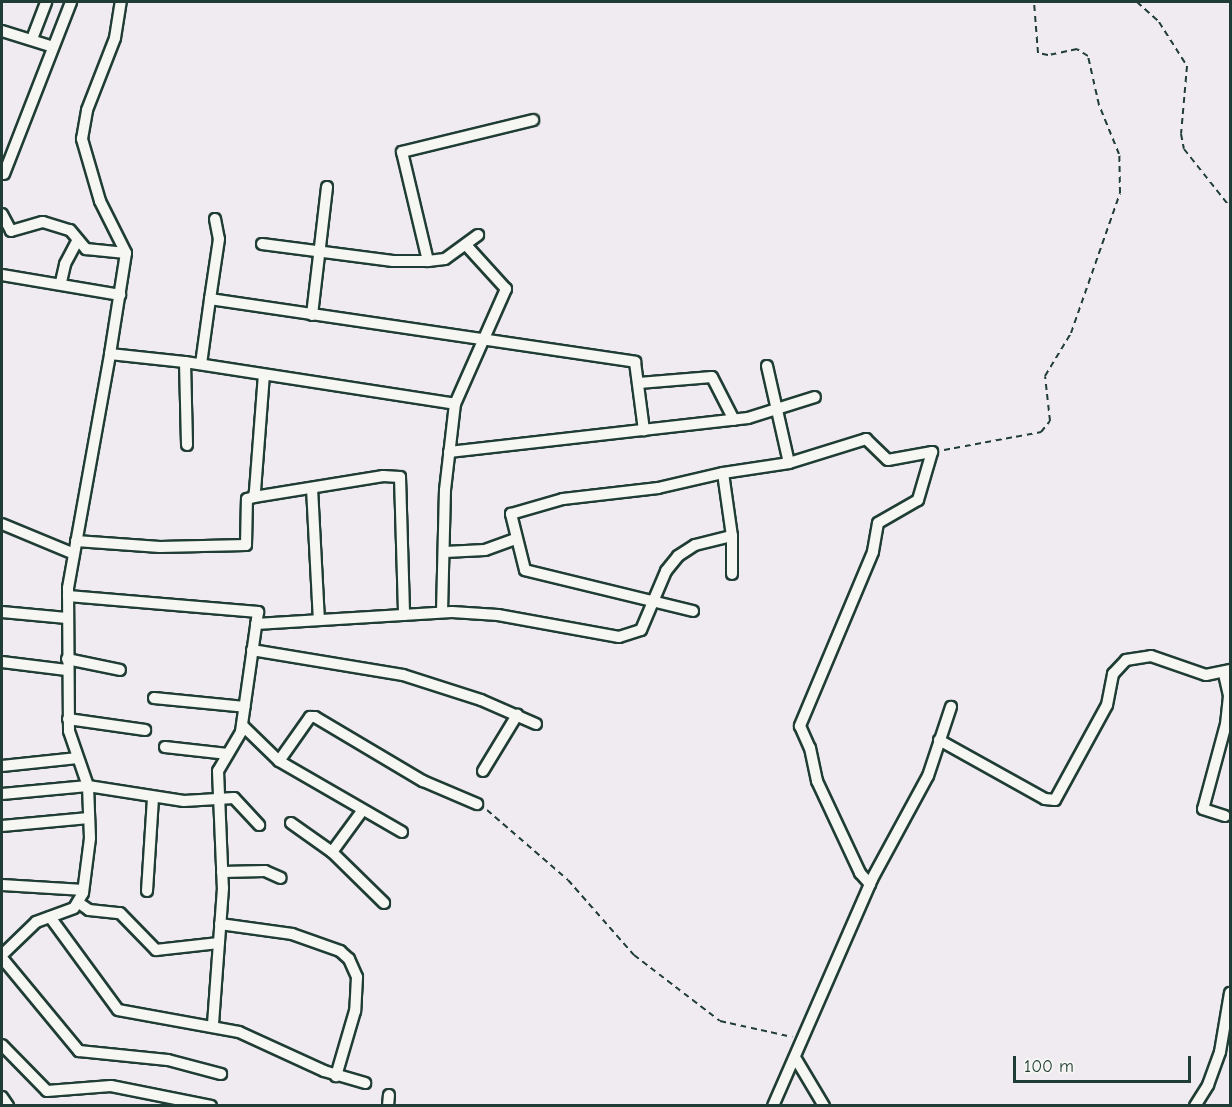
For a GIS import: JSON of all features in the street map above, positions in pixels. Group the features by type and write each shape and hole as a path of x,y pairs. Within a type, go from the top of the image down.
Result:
{"street":[{"path":"32,39 46,2"},
{"path":"4,174 71,2"},
{"path":"121,2 115,38 87,110 81,139 100,201 126,253 68,596 68,719 88,786 89,818 83,890 79,903 24,931 2,956 80,1051 168,1060 220,1074"},
{"path":"2,31 53,47"},
{"path":"428,261 402,152 533,120"},
{"path":"312,315 327,187"},
{"path":"2,214 8,229 43,222 70,230 86,249 126,253"},
{"path":"201,364 219,239 215,219"},
{"path":"262,244 393,261 428,261 446,259 467,246 478,235"},
{"path":"61,282 64,264 78,240"},
{"path":"442,612 449,452 455,404 482,338 506,289 467,246"},
{"path":"2,275 61,282 120,295"},
{"path":"210,298 635,362 644,430"},
{"path":"110,354 201,364 455,404"},
{"path":"184,362 187,445"},
{"path":"767,366 789,463"},
{"path":"254,497 264,375"},
{"path":"639,383 712,377 734,420"},
{"path":"449,452 734,420 777,411 815,397"},
{"path":"693,612 525,570 516,539 513,511 563,499 658,488 723,473 789,463 866,439 888,460 932,452 918,500 878,523 873,552 800,726 810,748 817,782 860,873 870,884"},
{"path":"723,473 732,536 732,574"},
{"path":"76,541 242,548 246,545 247,499 383,476 400,477 404,615"},
{"path":"312,488 319,620"},
{"path":"2,524 74,554"},
{"path":"256,624 442,612 498,615 619,637 641,630 666,571 678,556 695,545 732,536"},
{"path":"446,552 485,549 516,539"},
{"path":"68,596 258,612 242,725 218,771 222,872 213,1025"},
{"path":"2,612 67,618"},
{"path":"252,650 403,675 517,715 536,724"},
{"path":"939,741 1045,799 1055,800 1107,705 1113,674 1125,660 1151,656 1206,675 1227,672 1229,696 1226,724 1203,809 1225,816"},
{"path":"2,662 120,670"},
{"path":"154,698 245,707"},
{"path":"773,1106 796,1059 870,884 928,776 951,707"},
{"path":"483,771 517,715"},
{"path":"279,761 310,717 315,717 423,781 477,804"},
{"path":"68,719 146,730"},
{"path":"242,725 279,761 362,811 402,832"},
{"path":"165,747 228,754"},
{"path":"2,766 78,758"},
{"path":"2,794 88,786 184,801 240,801 260,825"},
{"path":"147,891 153,796"},
{"path":"332,852 362,811"},
{"path":"2,826 89,818"},
{"path":"291,823 332,852 384,903"},
{"path":"222,872 265,871 281,878"},
{"path":"2,885 83,890"},
{"path":"79,903 89,910 120,913 156,950 219,943"},
{"path":"50,917 118,1010 213,1025 239,1032 336,1076 365,1083"},
{"path":"220,924 292,934 340,951 349,959 357,976 356,1011 336,1076"},
{"path":"1195,1106 1208,1085 1220,1052 1230,993"},
{"path":"2,1045 47,1091 111,1086 173,1101 212,1106"},
{"path":"796,1059 824,1106"},
{"path":"2,1097 8,1106"}],"path":[{"path":"932,452 1041,432 1050,421 1045,376 1071,333 1120,193 1119,154 1100,105 1088,56 1077,49 1048,55 1038,53 1034,2"},
{"path":"1137,2 1158,22 1187,66 1181,134 1184,148 1230,207"},
{"path":"477,804 504,820 568,880 634,955 720,1021 803,1040"}]}
